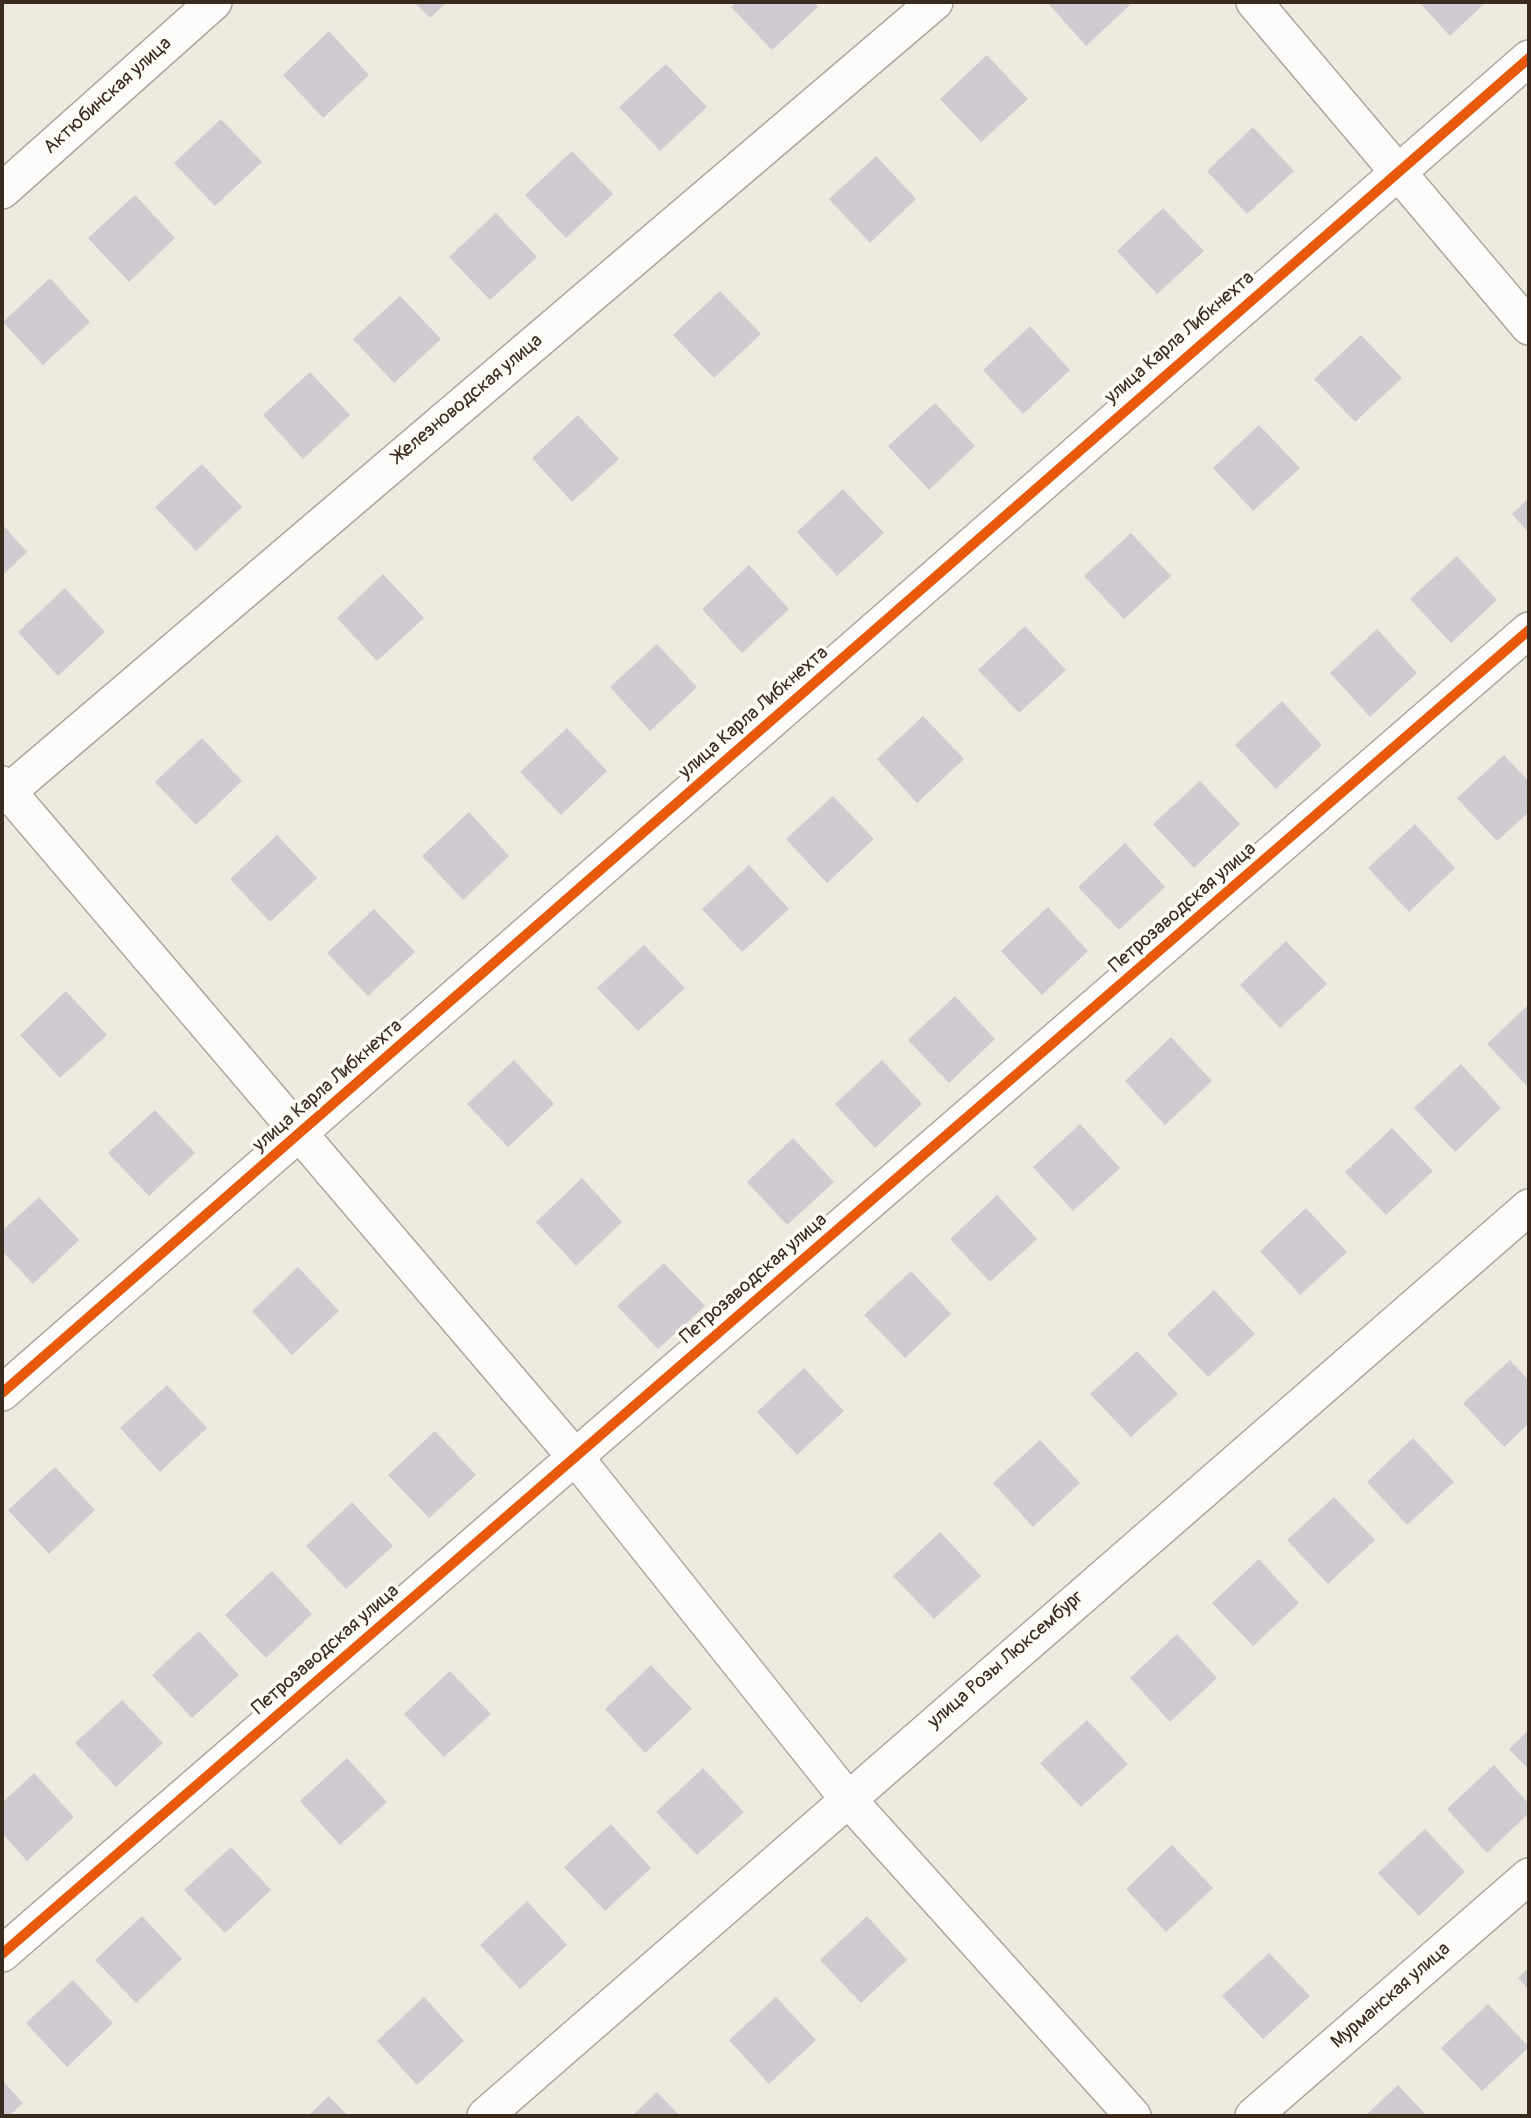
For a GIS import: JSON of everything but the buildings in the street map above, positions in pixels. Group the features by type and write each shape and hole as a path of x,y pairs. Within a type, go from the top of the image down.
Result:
{"street":[{"name":"Актюбинская улица","path":"2,191 214,2"},
{"name":"Железноводская улица","path":"4,790 935,2"},
{"path":"1254,2 1529,327"},
{"name":"улица Карла Либкнехта","path":"2,1393 1529,58"},
{"name":"Петрозаводская улица","path":"2,1954 1529,630"},
{"path":"4,790 576,1458 847,1798 1133,2116"},
{"name":"улица Розы Люксембург","path":"485,2116 847,1798 1529,1207"},
{"name":"Мурманская улица","path":"1253,2116 1529,1876"}],"cycle path":[{"path":"2,1393 1529,58"},
{"path":"2,1954 1529,630"}]}
